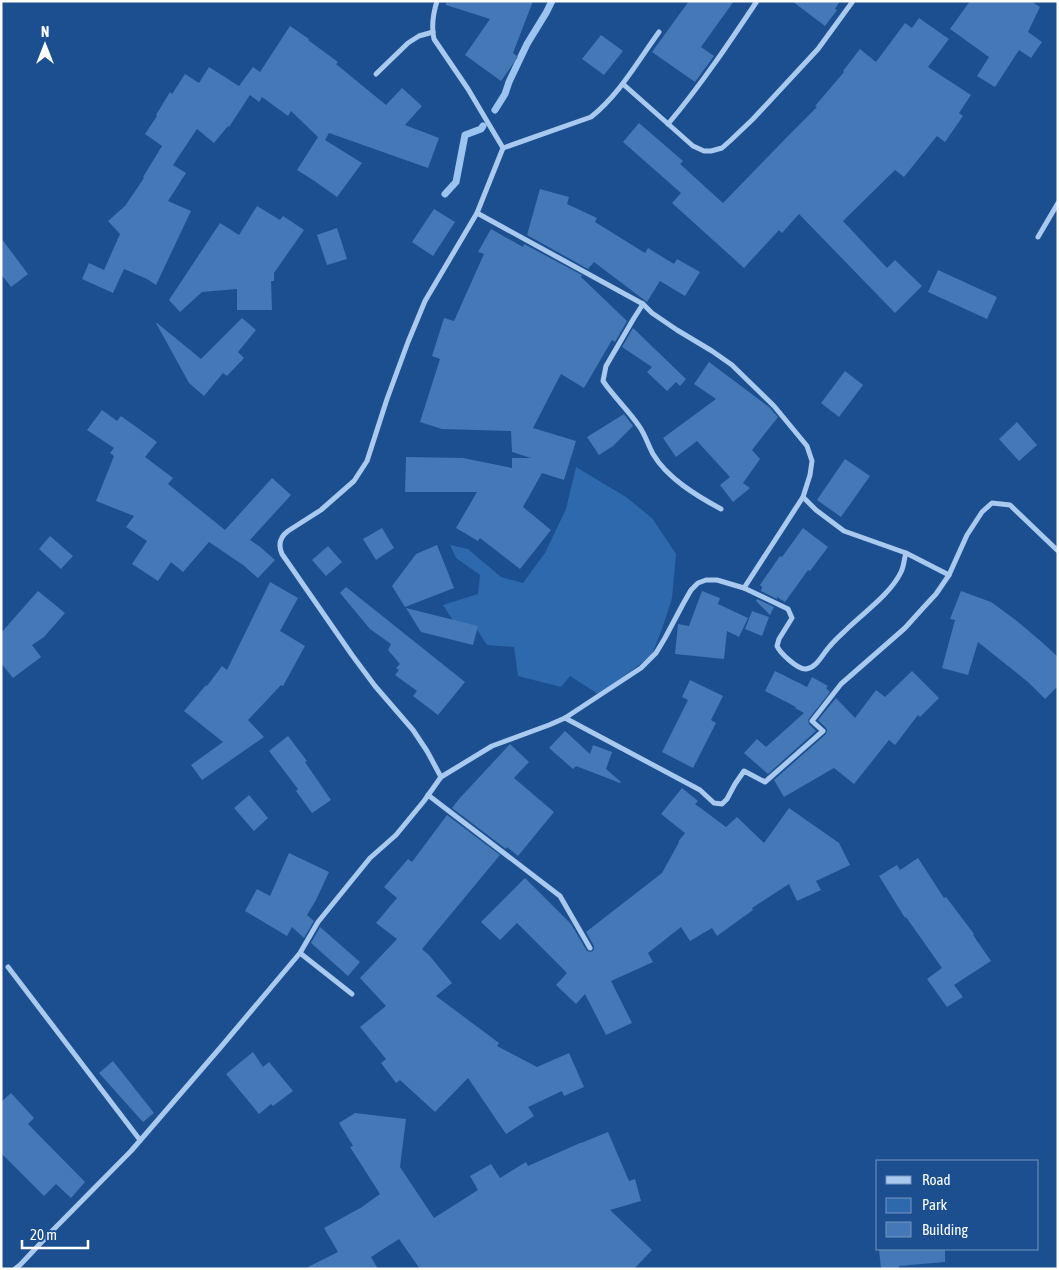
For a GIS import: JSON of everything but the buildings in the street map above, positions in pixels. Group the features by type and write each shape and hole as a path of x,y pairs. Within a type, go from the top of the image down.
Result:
{"street":[{"path":"437,1 433,13 434,39 468,89 503,148"},
{"path":"668,124 714,65 757,1"},
{"path":"622,84 698,149 710,152 722,148 753,119 818,49 853,1"},
{"path":"376,74 408,42 433,32"},
{"path":"441,777 423,744 375,686 282,554 280,539 284,534 321,510 354,481 367,461 387,399 425,301 477,213 503,148 591,117 601,109 622,84 659,32"},
{"path":"1038,237 1058,203"},
{"path":"477,213 643,304 652,313 732,365 774,406 807,446 812,461 803,496 744,588"},
{"path":"643,304 606,366 603,381 640,427 653,455 666,470 695,495 721,509"},
{"path":"803,496 816,510 844,531 906,553 949,575"},
{"path":"565,718 700,790 714,803 722,804 744,771 765,782 823,731 812,721 841,684 905,628 936,594 949,575 967,535 982,512 992,503 1010,505 1058,551"},
{"path":"15,1269 20,1266 140,1140 220,1048 300,953 318,922 370,858 396,835 441,777 492,746 565,718 640,668 656,654 683,604 698,583 706,580 717,580 744,588 788,609 792,618 779,639 778,648 782,654 798,667 808,669 814,666 842,634 890,589 902,571 906,553"},
{"path":"428,795 560,896 590,948"},
{"path":"300,953 352,994"},
{"path":"8,967 140,1140"}],"green space":[{"path":"576,467 626,497 652,518 676,554 672,598 652,655 598,694 570,676 561,687 518,676 514,647 487,645 474,625 454,622 443,605 478,594 480,575 456,558 450,545 468,549 501,577 523,583 545,553 566,509"}],"waterway":[{"path":"495,110 505,94 527,44 552,1"},
{"path":"445,194 456,182 465,135 481,129 483,126"}]}
